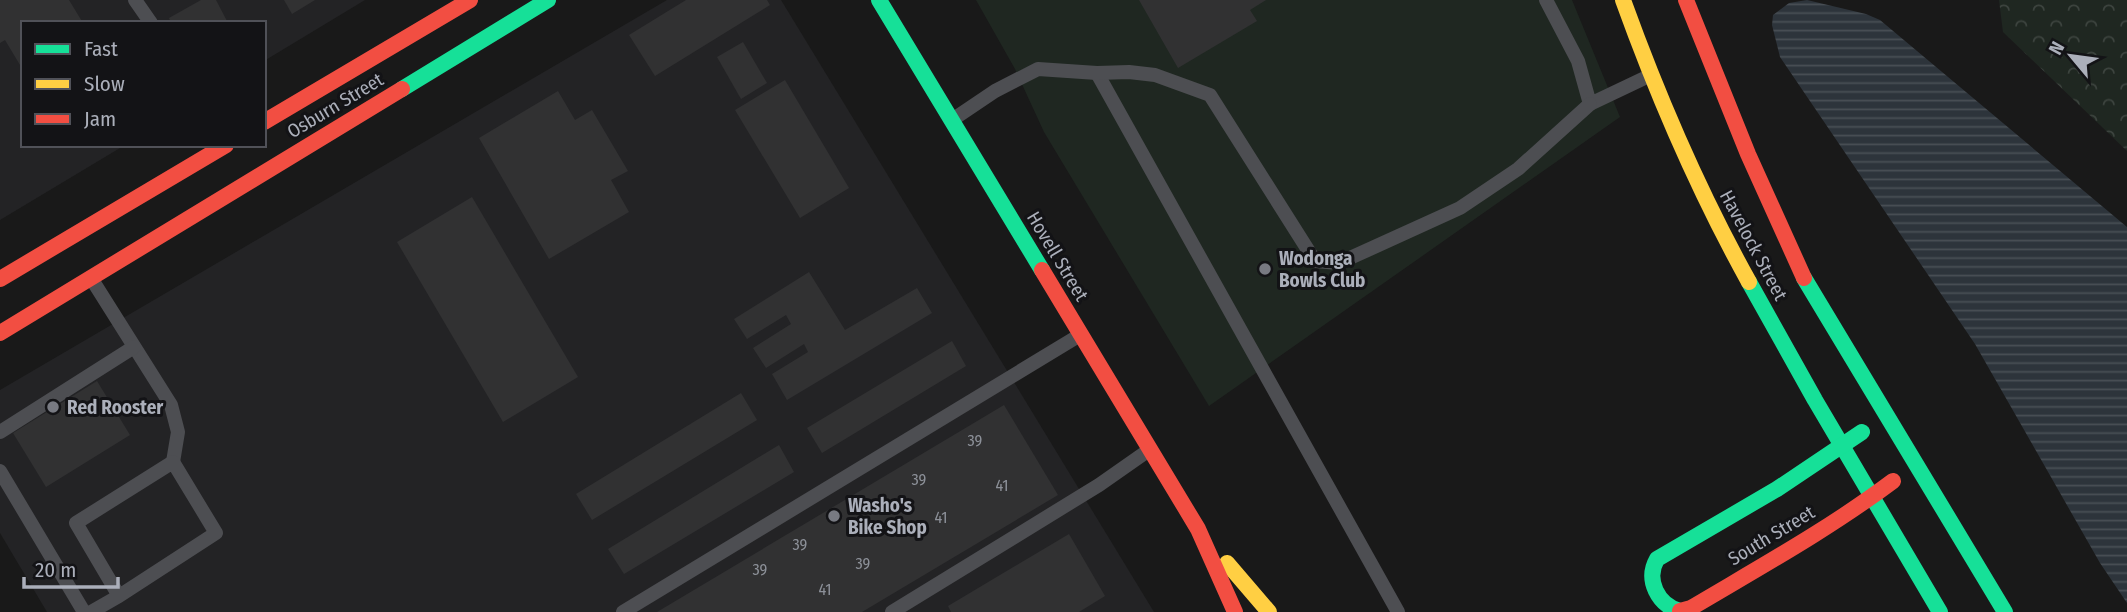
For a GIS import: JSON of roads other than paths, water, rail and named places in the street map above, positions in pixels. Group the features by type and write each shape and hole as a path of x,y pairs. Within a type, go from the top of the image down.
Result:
{"street":[{"name":"Osburn Street","path":"266,121 470,0"},
{"name":"Osburn Street","path":"0,333 87,273 548,0"},
{"name":"Havelock Street","path":"1622,0 1651,75 1709,206 1743,272 1940,612"},
{"name":"Havelock Street","path":"1686,0 1748,155 1798,269 2005,612"},
{"name":"Hovell Street","path":"881,1 1198,529 1235,612"},
{"path":"0,279 69,245 222,147"},
{"name":"South Street","path":"1872,497 1691,608 1678,611 1659,596 1651,575 1654,564 1662,555 1777,489 1885,416"},
{"path":"1872,497 1914,464"},
{"name":"Hovell Street","path":"1198,529 1269,612"}],"lane":[{"path":"135,0 150,21"},
{"path":"1546,0 1578,61 1590,104"},
{"path":"951,120 995,91 1038,69 1155,75 1210,95 1315,261 1339,263 1461,208 1518,169 1590,104 1651,75"},
{"path":"1097,72 1398,612"},
{"path":"87,273 171,405 178,432 173,462 216,533 91,612"},
{"path":"623,612 1081,335"},
{"path":"0,432 134,347"},
{"path":"892,612 1099,485 1150,449"},
{"path":"119,596 76,523 173,462"},
{"path":"0,471 84,612"}],"place":[{"name":"Wodonga Bowls Club","path":"1265,269"},
{"name":"Red Rooster","path":"53,407"},
{"name":"Washo's Bike Shop","path":"834,516"}]}
